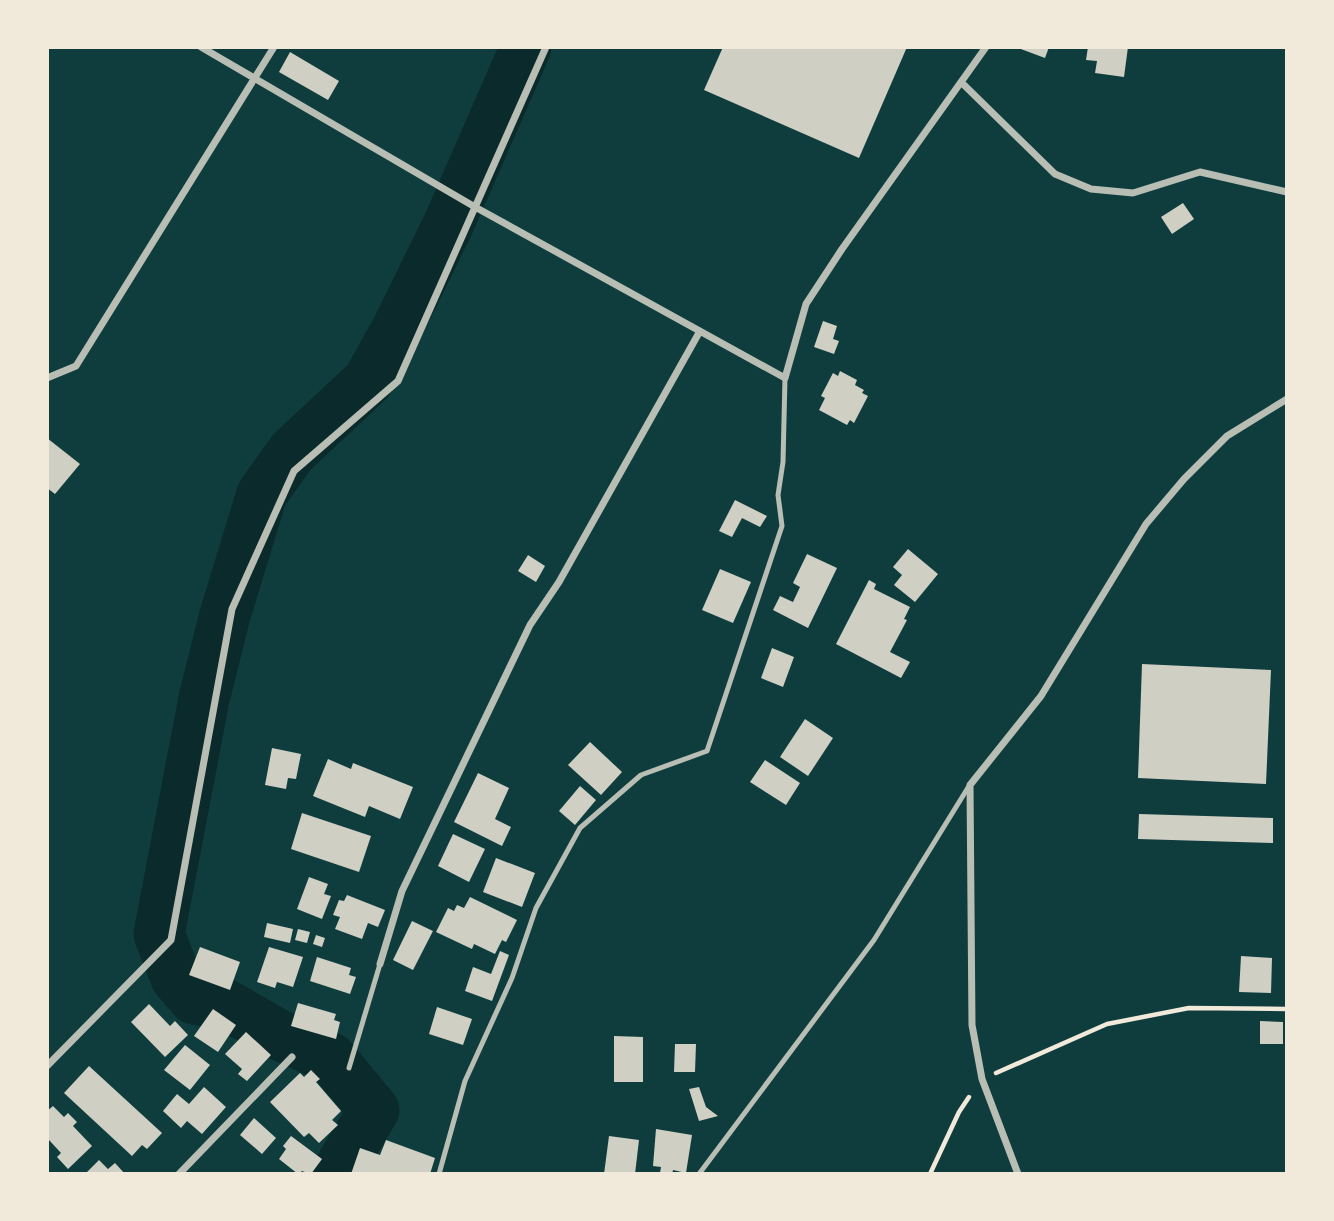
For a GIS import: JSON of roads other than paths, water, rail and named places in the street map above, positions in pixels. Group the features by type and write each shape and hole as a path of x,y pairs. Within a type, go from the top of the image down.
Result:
{"street":[{"path":"201,47 475,207 785,377 806,304 986,47"},
{"path":"47,378 76,366 274,47"},
{"path":"47,1066 171,940 232,609 294,471 398,380 546,47"},
{"path":"961,82 1055,174 1091,189 1133,193 1200,172 1287,192"},
{"path":"380,964 402,891 530,625 559,582 700,331"},
{"path":"1018,1174 982,1080 972,1025 970,785 1041,696 1146,524 1184,479 1227,436 1287,399"},
{"path":"179,1174 292,1057"}],"lane":[{"path":"439,1174 465,1081 512,978 536,908 580,828 641,775 707,751 782,526 778,495 783,462 785,377"},
{"path":"699,1174 874,940 970,785"},
{"path":"349,1068 380,964"}],"waterway":[{"path":"336,1174 374,1110 331,1058 277,1034 225,1004 194,999 176,978 159,934 204,699 225,615 262,494 292,452 368,381 449,223 526,47"}]}
